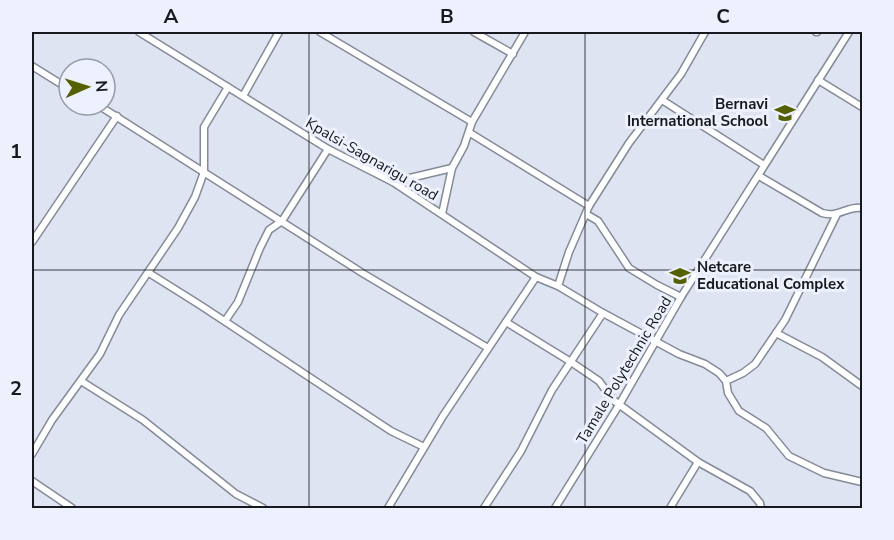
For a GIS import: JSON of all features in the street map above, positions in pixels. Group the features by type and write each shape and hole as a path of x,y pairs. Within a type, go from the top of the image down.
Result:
{"street":[{"name":"Kpalsi-Sagnarigu road","path":"139,32 328,149 393,182 536,277 558,286 678,354 705,364 719,373 726,381"},
{"path":"243,96 279,32"},
{"path":"320,32 472,122"},
{"path":"474,32 513,54"},
{"path":"442,214 452,168 470,133 472,122 525,32"},
{"path":"558,286 569,252 589,206 629,143 681,74 705,32"},
{"name":"Tamale Polytechnic Road","path":"555,508 619,405 681,297 849,32"},
{"path":"32,66 57,82"},
{"path":"818,80 862,107"},
{"path":"32,454 52,420 111,335 119,315 149,273 195,197 204,172 204,127 228,87"},
{"path":"662,100 764,165"},
{"path":"117,116 364,274 488,348"},
{"path":"32,243 116,117"},
{"path":"470,133 589,206"},
{"path":"225,321 238,302 260,248 270,230 282,221 328,149"},
{"path":"393,182 452,168"},
{"path":"759,176 831,216 855,207 862,208"},
{"path":"586,214 598,221 629,268 681,297"},
{"path":"837,214 785,320 755,364 726,381 729,393 739,411 766,428 789,456 824,473 862,482"},
{"path":"149,273 391,431 424,447"},
{"path":"388,508 424,447 536,277"},
{"path":"484,508 521,451 552,390 603,313"},
{"path":"506,322 599,381 610,398 698,462 750,491 760,504 760,508"},
{"path":"776,333 822,357 862,386"},
{"path":"81,381 143,420 243,499 263,508"},
{"path":"670,508 698,462"},
{"path":"32,481 72,508"}],"place":[{"name":"Bernavi International School","path":"785,113"},
{"name":"Netcare Educational Complex","path":"680,276"}]}
